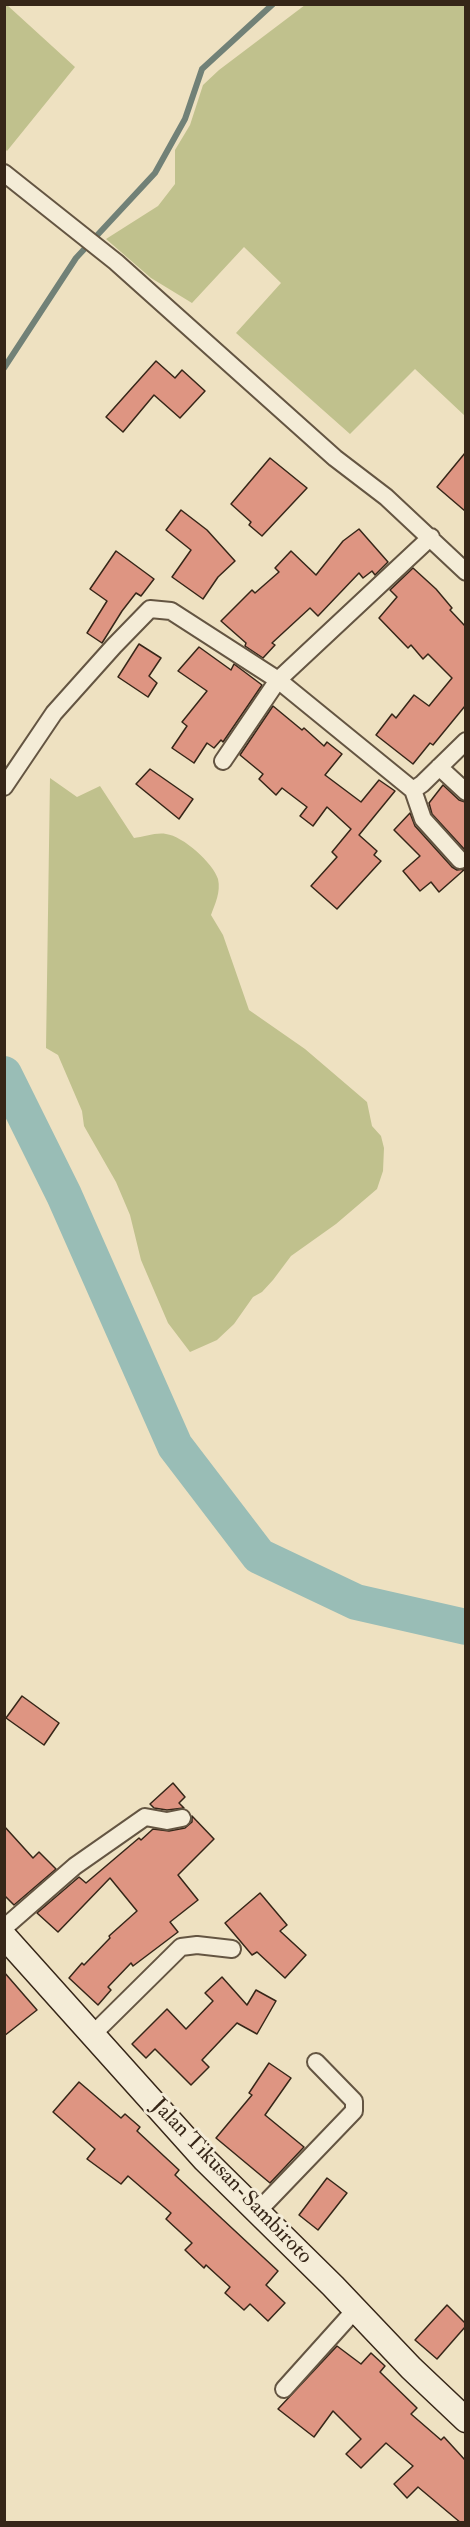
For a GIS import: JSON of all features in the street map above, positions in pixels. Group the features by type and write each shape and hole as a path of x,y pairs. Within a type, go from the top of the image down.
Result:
{"street":[{"path":"4,173 65,219 116,262 335,458 386,497 431,537 465,572"},
{"path":"224,760 278,680 431,537"},
{"path":"4,787 54,713 114,646 150,609 171,611 278,680 413,790 423,819 460,860"},
{"path":"413,790 422,784 465,741"},
{"path":"439,767 465,792"},
{"path":"4,1928 75,1866 145,1817 167,1821 182,1818"},
{"name":"Jalan Tikusan-Sambiroto","path":"4,1936 206,2160 465,2420"},
{"path":"92,2035 181,1947 197,1945 232,1949"},
{"path":"257,2212 354,2111 354,2101 316,2062"},
{"path":"284,2389 355,2310"}],"green space":[{"path":"4,5 7,5 75,67 7,151 4,148"},
{"path":"305,5 465,5 465,416 415,369 350,434 236,333 281,283 244,247 192,303 151,278 106,239 158,206 175,184 175,150 190,125 203,85 219,70"},
{"path":"50,778 77,797 100,786 134,838 158,834 173,836 189,845 204,858 215,873 219,884 211,915 223,935 249,1010 305,1049 367,1102 372,1126 381,1136 384,1148 383,1171 377,1189 336,1224 291,1256 273,1280 262,1292 253,1297 234,1324 217,1340 190,1352 168,1323 141,1260 130,1215 116,1182 84,1126 82,1111 58,1055 46,1048"}],"building":[{"path":"156,361 175,378 182,370 205,391 180,418 154,395 123,432 106,417"},
{"path":"465,453 465,511 437,487"},
{"path":"270,458 307,488 262,536 249,525 251,522 231,504"},
{"path":"181,510 207,530 235,561 218,577 203,599 172,577 191,550 166,530"},
{"path":"359,529 388,562 375,575 372,571 363,578 359,573 318,616 310,608 272,643 275,645 263,658 245,646 246,643 221,621 252,590 255,593 279,572 275,568 291,551 316,575 343,541"},
{"path":"116,551 154,579 141,596 136,593 102,643 87,633 107,601 90,589"},
{"path":"413,568 436,589 452,608 450,610 465,626 465,706 433,745 430,743 413,764 376,735 392,714 396,718 414,695 429,706 452,678 428,654 423,659 411,645 408,648 379,618 397,597 390,590"},
{"path":"139,644 161,658 149,676 157,683 148,697 118,677"},
{"path":"199,647 231,670 234,664 262,685 223,742 221,740 214,748 207,743 194,763 172,748 187,726 182,722 207,691 178,671"},
{"path":"273,706 302,730 304,728 324,746 327,742 342,754 325,775 361,802 379,780 395,791 359,835 377,851 374,855 381,861 337,909 311,886 337,857 332,852 351,829 327,807 313,826 300,816 307,807 282,788 276,795 259,779 263,774 240,755"},
{"path":"150,769 193,799 179,819 136,784"},
{"path":"443,785 459,800 465,802 465,850 432,814 429,803"},
{"path":"410,813 415,826 452,867 457,870 465,869 439,892 431,882 420,891 403,871 420,856 394,830"},
{"path":"22,1696 59,1723 44,1745 6,1718"},
{"path":"173,1783 185,1797 179,1803 184,1808 167,1810 154,1808 150,1804"},
{"path":"192,1816 214,1839 178,1875 198,1900 170,1922 178,1932 133,1966 131,1963 108,1987 111,1990 98,2005 69,1978 110,1938 109,1936 137,1911 110,1878 58,1932 37,1913 79,1877 86,1883 153,1829 169,1831 185,1828 192,1822"},
{"path":"4,1826 33,1858 39,1852 56,1869 14,1905 4,1895"},
{"path":"260,1893 287,1925 280,1931 306,1955 285,1978 257,1952 252,1955 225,1923"},
{"path":"4,1972 37,2010 4,2036"},
{"path":"222,1977 247,2005 256,1990 276,2001 257,2034 237,2023 202,2060 209,2067 191,2085 155,2049 146,2058 132,2044 167,2009 186,2029 213,2001 205,1993"},
{"path":"269,2063 291,2078 265,2115 304,2147 270,2183 216,2138 252,2095 249,2093"},
{"path":"79,2082 121,2118 125,2114 140,2127 137,2131 179,2170 175,2175 278,2271 266,2285 285,2303 268,2321 250,2304 244,2310 225,2293 230,2287 206,2265 204,2268 185,2250 192,2243 166,2219 171,2213 128,2176 121,2184 87,2159 95,2149 53,2112"},
{"path":"327,2178 347,2193 318,2230 299,2215"},
{"path":"447,2305 465,2323 465,2327 437,2359 415,2340"},
{"path":"337,2346 361,2364 371,2353 385,2366 380,2372 417,2408 411,2414 441,2440 444,2437 465,2460 465,2523 461,2523 418,2487 407,2498 394,2484 413,2466 386,2443 361,2468 346,2454 361,2439 333,2411 314,2437 278,2409"}],"waterway":[{"path":"4,368 76,258 155,173 185,119 202,69 273,4"},
{"path":"4,1074 64,1195 175,1446 259,1556 356,1602 466,1627"}]}
